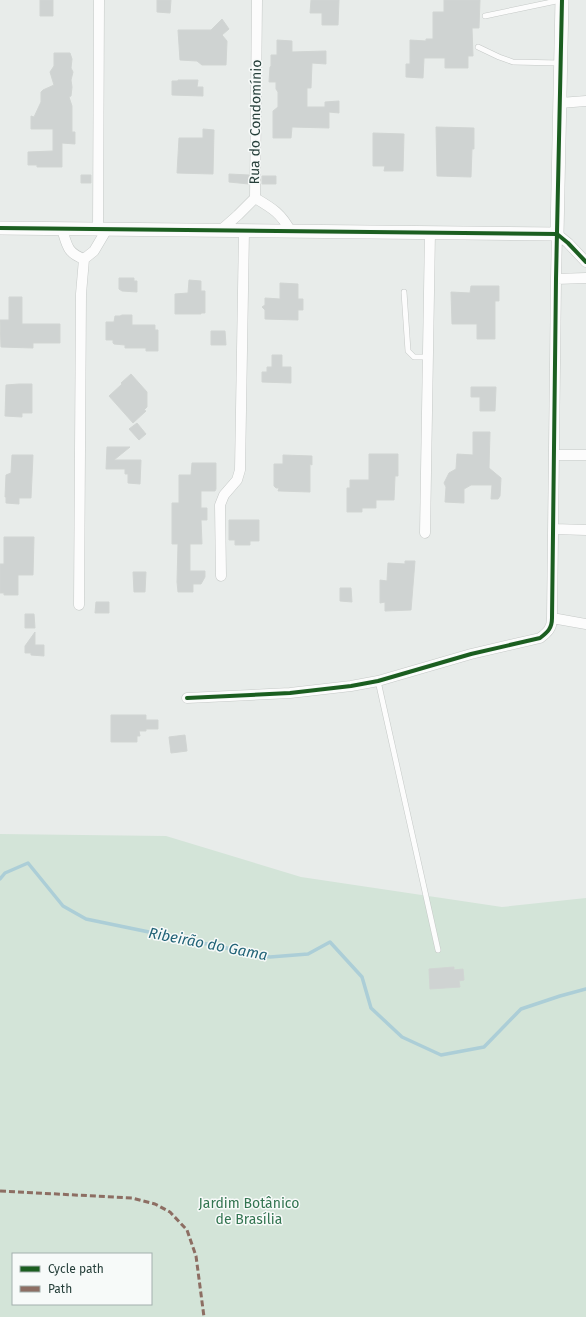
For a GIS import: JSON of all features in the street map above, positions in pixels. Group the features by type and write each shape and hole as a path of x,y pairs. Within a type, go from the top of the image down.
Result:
{"street":[{"path":"79,605 81,294 84,259 94,251 102,229 99,0"},
{"name":"Rua do Condomínio","path":"221,230 255,198 257,0"},
{"path":"187,698 290,693 352,686 378,681 471,654 540,638 550,629 552,618 554,529 556,279 561,0"},
{"path":"560,103 586,101"},
{"path":"255,198 280,214 285,219 291,232"},
{"path":"0,228 557,234 586,262"},
{"path":"62,229 70,252 84,259"},
{"path":"220,576 220,505 224,495 237,480 240,470 244,231"},
{"path":"425,533 430,232"},
{"path":"556,279 586,278"},
{"path":"554,455 586,455"},
{"path":"554,529 586,530"},
{"path":"552,618 586,624"}],"lane":[{"path":"485,16 561,0"},
{"path":"478,47 513,62 560,63"},
{"path":"404,292 408,351 414,357 428,357"},
{"path":"378,681 438,950"}],"green space":[{"name":"Jardim Botânico de Brasília","path":"0,834 166,836 301,877 502,907 586,898 586,1317 0,1317"}],"building":[{"path":"40,0 53,0 53,16 40,16"},
{"path":"157,0 171,0 170,13 157,12"},
{"path":"311,0 339,0 338,25 322,25 322,13 310,13"},
{"path":"444,0 480,0 479,28 472,28 473,56 468,56 468,68 445,68 445,58 424,58 423,78 406,77 406,64 410,64 410,40 426,41 426,39 433,39 433,12 444,12"},
{"path":"222,19 229,29 222,35 227,41 226,65 202,65 197,61 180,60 178,30 211,30"},
{"path":"277,40 292,41 292,52 326,51 326,64 312,63 311,88 307,88 307,107 325,107 325,102 339,101 339,113 329,112 329,128 292,127 291,138 273,138 273,111 278,107 278,92 276,89 276,82 269,82 271,55 277,55"},
{"path":"54,53 70,53 72,59 72,87 71,96 69,97 72,106 72,132 75,132 75,144 62,143 62,167 37,167 37,165 28,165 28,152 53,151 53,129 31,129 31,116 34,117 41,102 41,92 54,85 50,72 54,66"},
{"path":"198,80 197,87 203,87 203,96 172,95 172,81"},
{"path":"436,127 474,128 474,149 472,149 471,177 437,176"},
{"path":"203,129 214,130 213,174 177,173 179,138 203,138"},
{"path":"373,133 404,134 403,171 384,171 385,166 373,166"},
{"path":"229,174 249,175 249,184 229,182"},
{"path":"81,175 91,175 91,183 81,183"},
{"path":"262,176 276,176 276,184 262,184"},
{"path":"119,278 134,278 134,281 137,281 137,292 122,291 119,289"},
{"path":"189,280 201,281 201,291 205,291 205,313 175,314 175,294 188,293"},
{"path":"280,283 298,284 298,299 303,299 303,310 298,310 298,320 265,319 265,310 262,307 265,305 265,298 280,299"},
{"path":"471,286 499,286 499,301 495,301 495,339 477,339 477,324 452,324 451,292 470,293"},
{"path":"9,297 22,297 22,324 60,324 60,343 33,343 33,348 1,347 0,320 9,320"},
{"path":"132,315 132,325 155,325 155,330 158,330 158,351 146,351 146,348 125,348 125,345 114,344 113,340 106,340 106,322 114,322 115,316"},
{"path":"211,331 225,331 226,345 211,345"},
{"path":"272,355 282,355 282,367 291,367 291,383 262,382 262,372 267,372 267,367 272,367"},
{"path":"131,374 147,392 147,407 144,410 146,411 133,423 109,396"},
{"path":"32,384 32,413 22,413 22,417 5,416 6,385"},
{"path":"471,387 496,387 495,411 480,411 480,397 471,397"},
{"path":"137,423 146,434 139,440 129,429"},
{"path":"473,432 490,432 489,468 501,478 500,496 498,499 491,499 492,485 471,485 464,489 464,503 445,502 446,487 444,483 449,473 456,469 457,454 473,455"},
{"path":"107,447 130,447 114,460 141,460 140,484 128,483 128,474 125,474 125,469 106,469"},
{"path":"369,454 398,454 398,476 395,476 394,500 376,500 376,508 362,508 362,512 347,512 347,488 350,488 350,480 369,480"},
{"path":"12,455 33,455 31,498 19,498 19,504 6,503 5,497 6,475 11,473"},
{"path":"283,455 312,456 312,465 310,464 310,492 278,491 279,488 274,486 274,464 283,464"},
{"path":"192,463 216,463 216,489 215,491 201,491 201,508 207,508 207,520 201,520 202,544 190,544 190,571 205,571 205,577 201,584 193,584 193,592 178,592 178,544 172,544 172,503 179,503 179,475 191,475"},
{"path":"229,520 259,520 259,541 250,541 250,545 235,545 235,540 229,540"},
{"path":"4,537 34,537 33,575 18,575 18,595 4,595 4,593 0,593 0,564 4,564"},
{"path":"405,561 415,561 411,610 385,611 385,602 380,603 380,580 387,581 388,563 405,564"},
{"path":"133,572 146,572 145,592 134,592"},
{"path":"340,588 351,588 352,602 340,601"},
{"path":"96,602 109,602 109,613 95,613"},
{"path":"25,614 34,614 35,628 25,628"},
{"path":"35,632 35,645 44,645 44,656 25,653 25,646"},
{"path":"111,715 146,715 146,720 158,720 158,729 146,729 146,731 139,731 140,736 137,736 137,742 111,742"},
{"path":"185,735 187,751 171,753 169,737"},
{"path":"454,967 454,970 463,969 464,980 459,981 460,987 430,989 429,969"}],"waterway":[{"name":"Ribeirão do Gama","path":"0,879 5,873 28,863 63,906 86,919 270,957 308,954 330,942 362,977 371,1008 402,1037 441,1055 484,1047 521,1009 586,989"}],"marked path":[{"path":"0,1191 132,1198 155,1204 170,1212 187,1230 196,1256 204,1317"}],"cycle path":[{"path":"187,698 290,693 351,686 378,681 471,654 540,638 550,627 552,621 556,279 562,0"},
{"path":"0,228 557,234 586,262"}]}
